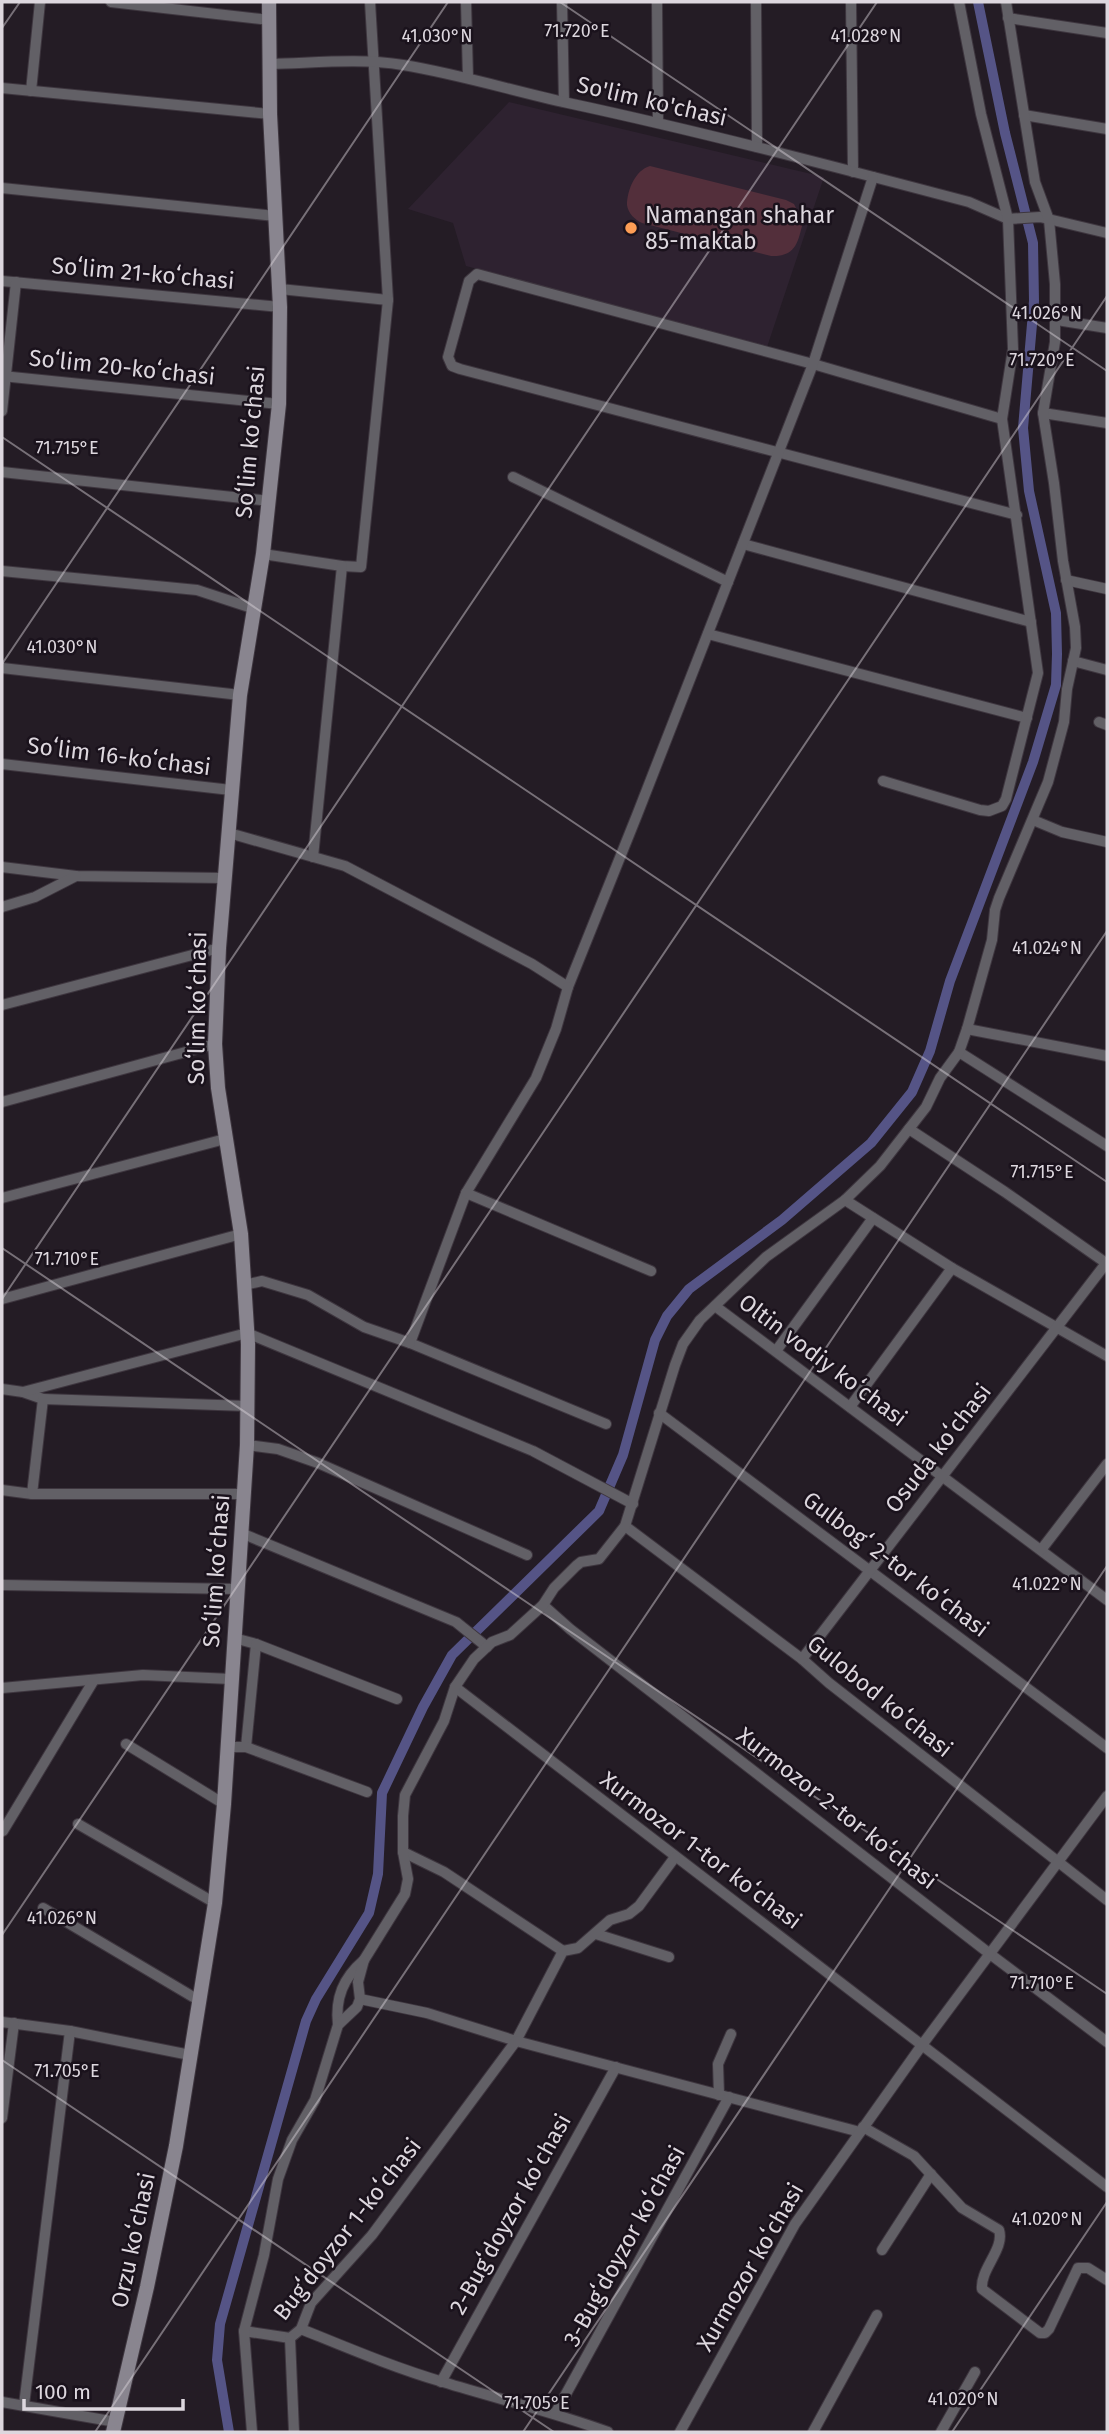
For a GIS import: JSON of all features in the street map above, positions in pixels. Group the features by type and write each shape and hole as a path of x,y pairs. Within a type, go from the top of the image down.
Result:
{"street":[{"path":"31,91 40,2"},
{"path":"111,2 270,20"},
{"name":"Soʻlim koʻchasi","path":"190,2055 215,1903 247,1445 247,1332 241,1234 218,1088 215,1044 224,878 240,695 263,554 279,404 281,307 270,114 270,2"},
{"path":"263,554 358,568 361,566 388,300 370,2"},
{"path":"466,2 468,78"},
{"path":"562,2 564,102"},
{"path":"657,2 658,122"},
{"path":"756,2 757,146"},
{"path":"851,2 853,172"},
{"path":"883,781 980,810 997,809 1006,799 1038,673 1002,419 1013,349 1012,219 981,114 959,2"},
{"path":"338,2025 353,2011 360,1999 358,1982 364,1960 405,1894 408,1880 403,1852 405,1795 444,1721 456,1687 485,1646 510,1635 543,1605 550,1593 576,1566 581,1562 598,1559 625,1526 630,1502 683,1344 700,1320 766,1257 845,1200 880,1166 926,1107 940,1078 958,1052 967,1029 992,940 995,910 1048,782 1064,722 1076,648 1043,413 1057,320 1044,219 1035,182 1006,2"},
{"path":"1008,18 1107,33"},
{"name":"So'lim ko'chasi","path":"271,64 372,62 468,78 757,146 969,202 1012,219"},
{"path":"2,88 270,114"},
{"path":"1024,115 1107,129"},
{"path":"410,1343 466,1193 536,1078 556,1029 568,987 813,364 873,177"},
{"path":"2,188 275,216"},
{"path":"1012,219 1044,219 1107,233"},
{"path":"1002,419 813,364 477,274 469,281 448,357 452,366 1017,515"},
{"name":"Soʻlim 21-koʻchasi","path":"2,281 281,307"},
{"path":"2,411 16,282"},
{"path":"280,289 388,300"},
{"path":"1057,320 1107,328"},
{"name":"Soʻlim 20-koʻchasi","path":"4,376 279,404"},
{"path":"1043,413 1107,423"},
{"path":"2,472 270,501"},
{"path":"513,478 728,582"},
{"path":"743,544 1031,622"},
{"path":"313,857 342,566"},
{"path":"2,571 197,590 253,608"},
{"path":"1066,580 1107,589"},
{"path":"708,634 1027,718"},
{"path":"1073,661 1107,670"},
{"path":"2,668 240,695"},
{"name":"Soʻlim 16-koʻchasi","path":"2,764 231,790"},
{"path":"1033,820 1062,832 1107,842"},
{"path":"229,833 345,866 532,964 568,987"},
{"path":"2,867 76,876 224,878"},
{"path":"2,907 36,897 76,876"},
{"path":"2,1005 219,948"},
{"path":"967,1029 1107,1056"},
{"path":"2,1102 215,1044"},
{"path":"958,1052 1107,1146"},
{"path":"909,1129 1107,1263"},
{"path":"2,1198 225,1139"},
{"path":"466,1193 651,1271"},
{"path":"845,1200 952,1268 1107,1356"},
{"path":"776,1351 873,1218"},
{"path":"2,1299 241,1234"},
{"name":"Osuda koʻchasi","path":"802,1659 1107,1263"},
{"path":"850,1407 952,1268"},
{"path":"244,1285 262,1281 308,1296 364,1327 410,1343 606,1424"},
{"name":"Oltin vodiy koʻchasi","path":"715,1306 1107,1600"},
{"path":"23,1392 247,1332 533,1451 630,1502"},
{"path":"2,1389 43,1399 247,1406"},
{"path":"32,1494 43,1399"},
{"name":"Gulbogʻ 2-tor koʻchasi","path":"659,1413 1107,1748"},
{"path":"247,1445 278,1449 318,1462 527,1555"},
{"path":"1041,1550 1107,1464"},
{"path":"2,1490 32,1494 243,1494"},
{"name":"Gulobod koʻchasi","path":"625,1526 802,1659 1107,1900"},
{"path":"241,1533 456,1622 485,1646"},
{"path":"2,1585 238,1589"},
{"name":"Xurmozor 2-tor koʻchasi","path":"543,1605 570,1629 1107,2042"},
{"path":"234,1638 397,1699"},
{"path":"246,1747 256,1644"},
{"path":"2,1688 143,1675 232,1679"},
{"path":"3,1831 94,1679"},
{"name":"Xurmozor 1-tor koʻchasi","path":"456,1687 1107,2187"},
{"path":"126,1744 224,1804"},
{"path":"227,1747 246,1747 367,1792"},
{"name":"Xurmozor koʻchasi","path":"680,2432 795,2224 922,2045 1107,1796"},
{"path":"78,1824 215,1903"},
{"path":"403,1852 444,1872 563,1951 578,1948 610,1920 629,1914 639,1906 675,1857"},
{"path":"43,1908 200,2001"},
{"path":"596,1934 669,1957"},
{"name":"Bugʻdoyzor 1-koʻchasi","path":"244,2331 290,2338 296,2335 311,2303 372,2235 516,2042 563,1951"},
{"path":"252,2432 244,2331 264,2255 278,2179 292,2140 315,2100 338,2025 341,1988 354,1968 364,1960"},
{"path":"360,1999 427,2013 516,2042 862,2129 914,2156 961,2208 999,2230 999,2240 983,2278 982,2289 1040,2333 1049,2329 1078,2268 1088,2267 1107,2280"},
{"path":"2,2118 8,2022 71,2031 190,2055"},
{"path":"24,2405 71,2031"},
{"path":"724,2096 717,2068 731,2034"},
{"name":"Orzu koʻchasi","path":"115,2427 176,2146 190,2055"},
{"name":"2-Bugʻdoyzor koʻchasi","path":"441,2382 616,2067"},
{"name":"3-Bugʻdoyzor koʻchasi","path":"555,2414 724,2096"},
{"path":"882,2250 931,2174"},
{"path":"813,2432 877,2315"},
{"path":"301,2329 441,2382 555,2414 578,2426 608,2432"},
{"path":"290,2338 294,2432"},
{"path":"941,2432 975,2372"},
{"path":"2,2402 115,2427"}],"shaded area":[{"name":"Namangan shahar 85-maktab","path":"509,102 824,177 767,347 466,266 453,223 408,209"},
{"path":"650,166 794,204 803,222 797,242 786,254 771,256 639,222 628,208 628,194 636,176"}],"waterway":[{"path":"229,2432 217,2360 220,2324 306,2021 316,1999 369,1913 378,1874 382,1793 423,1707 452,1655 599,1511 623,1455 655,1340 667,1316 689,1289 782,1220 871,1143 912,1092 930,1051 950,981 1033,762 1056,685 1057,654 1056,613 1029,491 1023,428 1034,301 1033,243 1005,133 978,2"}],"place":[{"name":"Namangan shahar 85-maktab","path":"631,228"}]}
